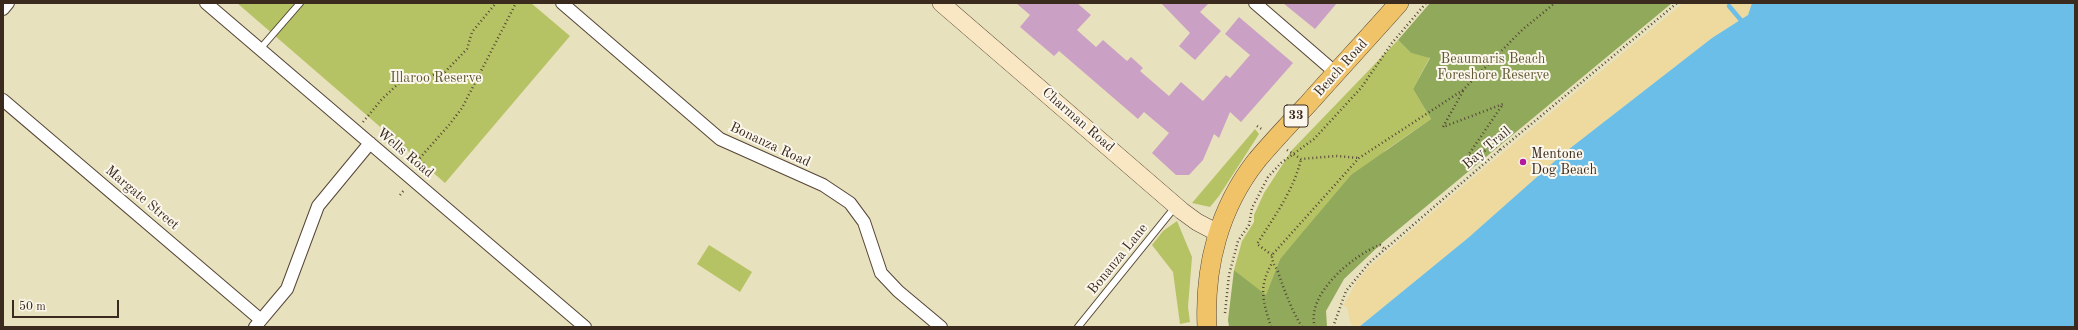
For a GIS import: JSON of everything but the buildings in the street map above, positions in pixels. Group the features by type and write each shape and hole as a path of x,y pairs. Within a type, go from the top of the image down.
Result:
{"main road":[{"name":"Charman Road","path":"941,3 1194,221 1218,233"},
{"name":"Beach Road","path":"1207,327 1206,299 1208,278 1218,233 1235,193 1250,170 1399,3"}],"street":[{"path":"3,9 8,3"},
{"name":"Wells Road","path":"206,3 584,327"},
{"name":"Bonanza Road","path":"562,3 720,139 823,185 850,203 864,222 881,273 898,292 941,327"},
{"path":"1255,3 1336,73"},
{"name":"Margate Street","path":"3,100 258,323"},
{"path":"258,323 287,289 318,206 370,144"}],"lane":[{"path":"260,49 300,3"},
{"name":"Bonanza Lane","path":"1078,327 1176,205"}],"path":[{"path":"355,131 382,99 399,83 445,72 467,49 472,32 496,3"},
{"path":"400,195 425,165 419,159 450,125 462,108 516,3"},
{"path":"1225,318 1229,275 1238,241 1251,221 1253,205 1272,173 1292,155 1314,139 1361,88 1392,43 1426,3"},
{"path":"1271,327 1264,307 1263,292 1265,278 1272,263 1272,255 1359,158 1463,90 1522,30 1555,3"},
{"name":"Bay Trail","path":"1333,327 1340,305 1351,283 1369,263 1500,150 1677,3"},
{"path":"1463,90 1443,126 1503,104 1467,157 1496,147 1500,150"},
{"path":"1292,155 1301,159 1336,156 1359,158"},
{"path":"1272,255 1257,244 1292,188 1299,171 1301,159"},
{"path":"1315,327 1312,318 1315,304 1319,296 1333,278 1356,259 1375,247 1380,246 1385,249"},
{"path":"1272,263 1278,271 1287,300 1302,327"}],"green space":[{"name":"Illaroo Reserve","path":"237,3 531,3 570,36 445,183"},
{"name":"Beaumaris Beach Foreshore Reserve","path":"1430,3 1672,3 1382,243 1344,279 1326,311 1327,327 1229,327 1228,320 1234,270 1266,295 1280,259 1351,175 1431,119 1413,89 1430,58 1411,53 1398,40"},
{"path":"1398,40 1411,53 1430,57 1413,89 1431,119 1386,150 1314,221 1280,259 1266,296 1234,270 1242,241 1254,222 1254,215 1264,193 1292,150"},
{"path":"1255,129 1259,134 1219,196 1210,207 1192,203"},
{"path":"1177,221 1192,257 1188,307 1190,322 1180,324 1173,272 1152,245 1163,231"},
{"path":"709,245 752,272 740,292 697,264"}],"sand":[{"name":"Mentone Dog Beach","path":"1683,3 1752,3 1748,15 1712,38 1564,153 1468,238 1359,327 1354,327 1350,322 1347,307 1343,306 1357,281 1369,267 1482,170"}],"water":[{"path":"1752,3 2075,3 2075,327 1359,327 1468,238 1564,153 1712,38 1748,15"}],"waterway":[{"path":"1729,6 1745,25"}],"place":[{"name":"Mentone Dog Beach","path":"1523,162"}]}
